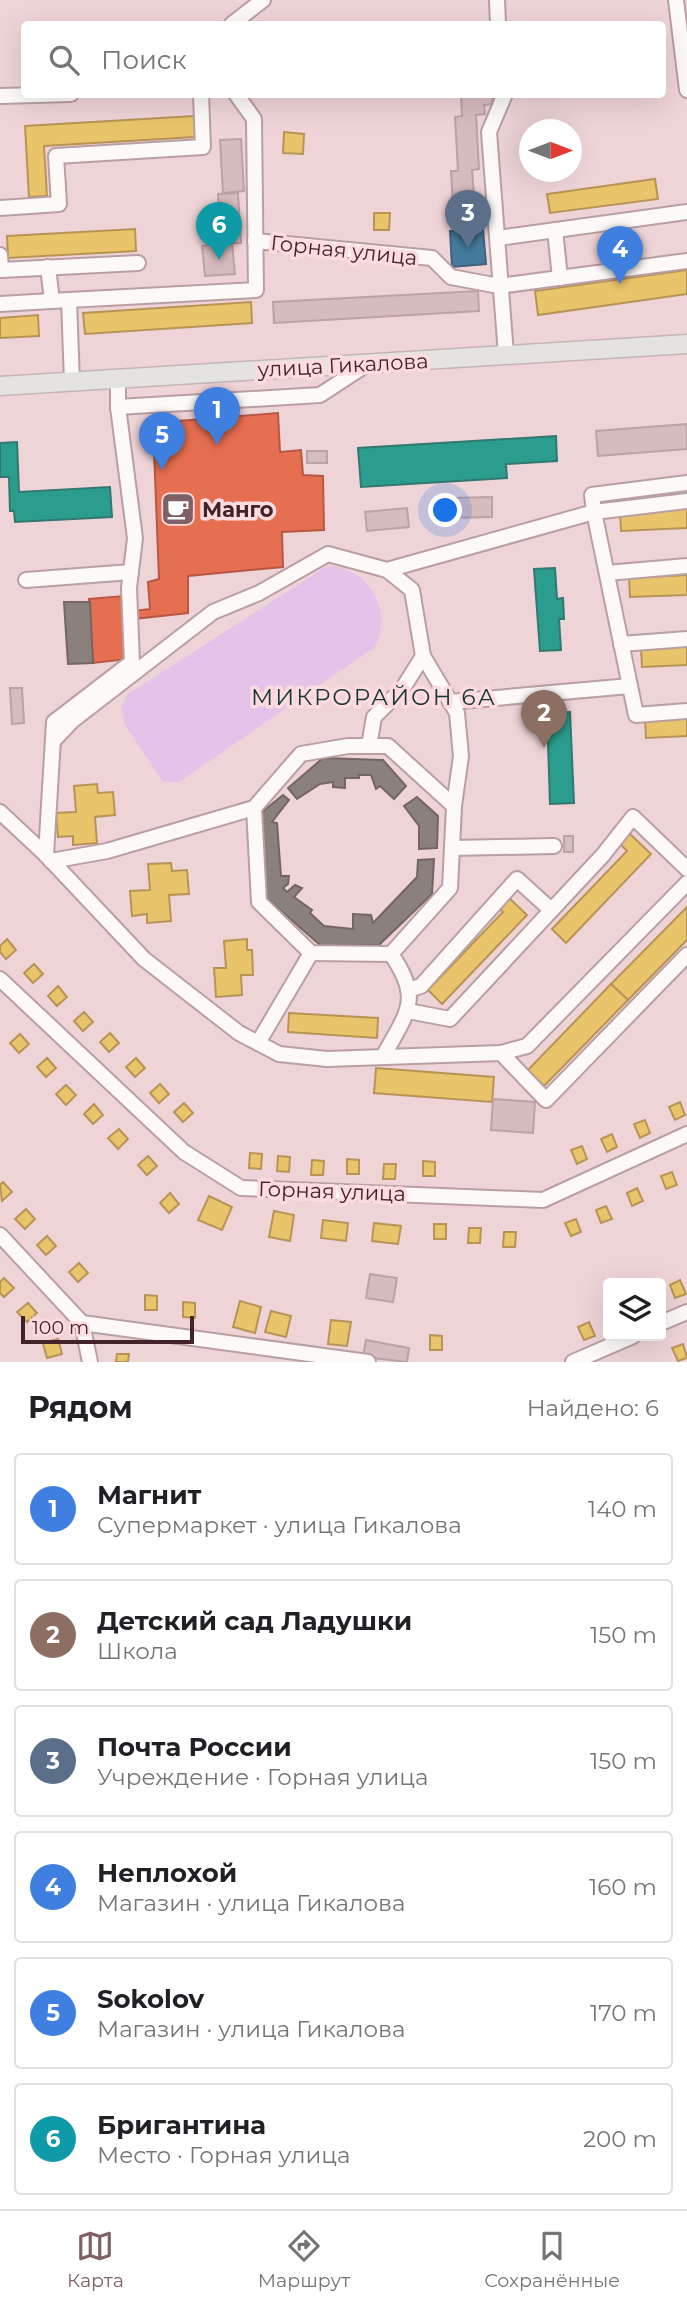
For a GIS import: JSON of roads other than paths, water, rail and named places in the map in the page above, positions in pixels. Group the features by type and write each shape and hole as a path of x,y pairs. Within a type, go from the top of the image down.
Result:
{"main road":[{"name":"улица Гикалова","path":"0,386 687,344"}],"street":[{"path":"236,21 263,0"},
{"path":"497,0 498,21"},
{"path":"676,0 687,90"},
{"path":"0,96 21,95"},
{"path":"0,208 59,204 56,156 204,147 201,98"},
{"path":"0,304 256,290 254,119 239,98"},
{"path":"503,98 489,132 506,355"},
{"path":"498,237 687,212"},
{"path":"555,230 560,278"},
{"name":"Горная улица","path":"255,241 432,258 451,277 499,286"},
{"path":"0,255 1,270 138,263"},
{"path":"499,286 687,261"},
{"path":"48,268 52,301"},
{"path":"69,300 72,382"},
{"path":"118,407 320,395 369,363"},
{"path":"48,858 54,722 132,662 131,572 135,538 118,407 118,380"},
{"path":"687,483 592,495 636,715 687,711"},
{"path":"387,570 594,512 687,501"},
{"path":"55,739 72,721 213,611 259,593 328,554 387,570 412,590 423,656 457,713 461,756 454,806 450,888 391,954 311,953 259,902 254,808"},
{"path":"607,573 687,566"},
{"path":"26,580 131,572"},
{"path":"621,644 687,639"},
{"path":"369,746 374,717 403,688 423,656"},
{"path":"450,702 630,686"},
{"path":"48,858 107,851 167,831 254,808 301,754 388,746 454,806"},
{"path":"0,812 144,959 239,1033 279,1054 327,1059 501,1053 527,1046 687,883"},
{"path":"408,1011 450,1019 634,817 687,869"},
{"path":"452,848 554,846"},
{"path":"408,990 421,986 517,879 551,910"},
{"path":"258,1043 311,953"},
{"path":"384,1055 408,1011 408,979 391,954"},
{"path":"501,1053 546,1100 687,955"},
{"name":"Горная улица","path":"0,979 184,1152 241,1188 543,1200 687,1134"},
{"path":"0,1235 82,1323 90,1362"},
{"path":"666,1321 687,1312"},
{"path":"82,1323 368,1362"},
{"path":"573,1362 621,1341"}],"place":[{"name":"Почта России","path":"468,248"},
{"name":"Бригантина","path":"219,260"},
{"name":"Неплохой","path":"620,284"},
{"name":"Магнит","path":"217,445"},
{"name":"Sokolov","path":"162,470"},
{"name":"Манго","path":"178,509"},
{"name":"Детский сад Ладушки","path":"544,748"}],"district":[{"name":"МИКРОРАЙОН 6А","path":"374,697"}]}
